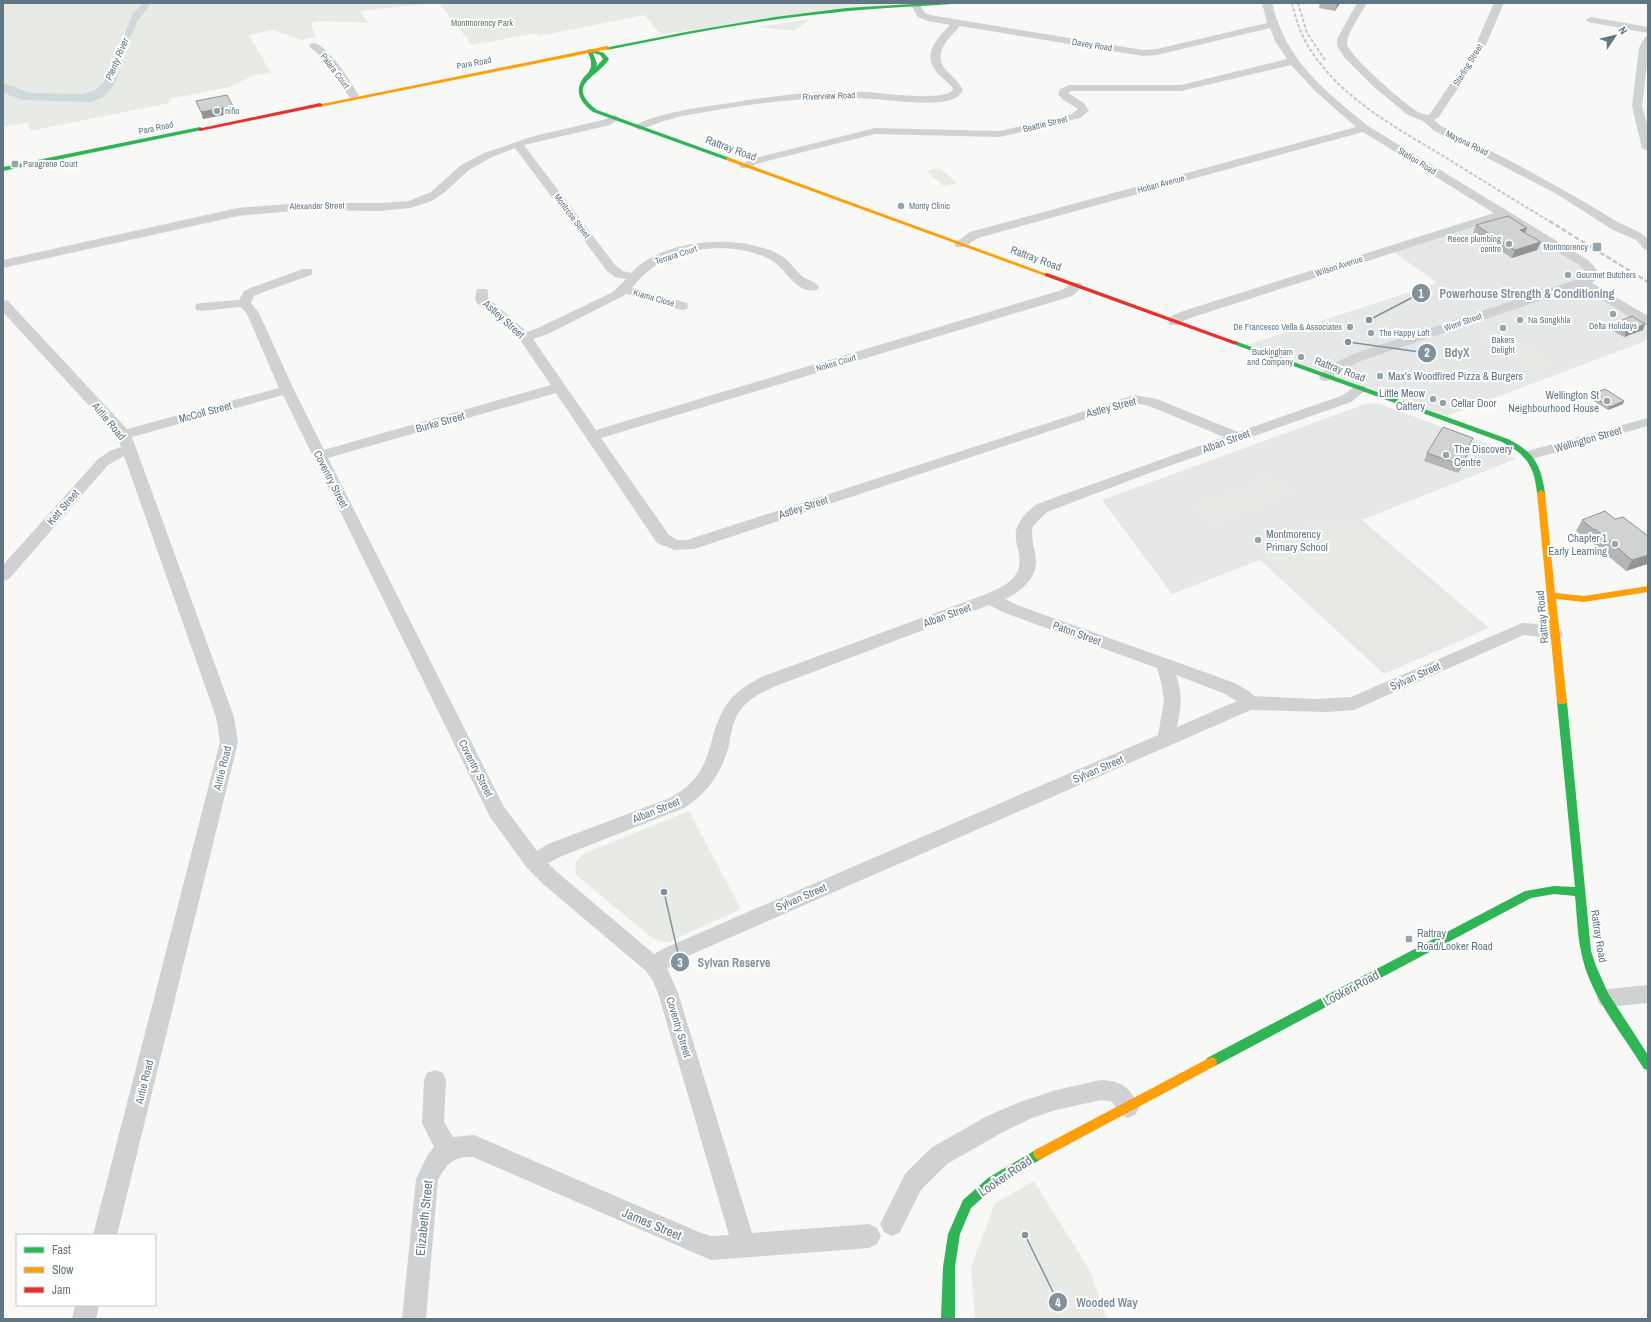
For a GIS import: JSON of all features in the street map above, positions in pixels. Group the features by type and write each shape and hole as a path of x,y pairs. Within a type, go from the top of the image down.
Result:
{"street":[{"name":"Para Road","path":"3,170 355,97 590,51 793,16 857,8 952,3"},
{"name":"Station Road","path":"1267,3 1268,14 1272,25 1293,61 1327,97 1364,128 1591,268 1593,277 1582,282"},
{"name":"Mayona Road","path":"1362,3 1342,39 1342,46 1378,85 1412,113 1426,120 1437,128 1541,181 1617,227 1645,239"},
{"name":"Starling Street","path":"1426,120 1434,116 1479,48 1499,3"},
{"name":"Davey Road","path":"916,5 923,16 957,23 1148,53 1272,25"},
{"path":"1591,20 1648,30"},
{"name":"Riverview Road","path":"639,127 683,113 783,98 839,94 917,98 939,98 952,96 957,93 957,86 940,70 935,61 936,48 957,23"},
{"path":"1648,39 1644,48 1643,97 1637,106 1648,148"},
{"name":"Palara Court","path":"314,46 325,55 355,97"},
{"name":"Rattray Road","path":"590,51 602,54 606,59 601,68 592,72 581,88 580,96 585,105 595,111 1506,442 1520,448 1529,455 1535,464 1540,478 1580,892 1590,966 1607,998 1648,1065"},
{"name":"Beattie Street","path":"745,166 755,161 882,130 1000,134 1076,116 1084,110 1082,106 1063,94 1064,91 1070,88 1182,88 1293,61"},
{"name":"Alexander Street","path":"3,264 252,210 287,206 388,207 411,204 435,196 459,171 473,162 517,144 606,123 615,118"},
{"name":"Hoban Avenue","path":"960,244 974,235 1364,128"},
{"name":"Montrose Street","path":"517,144 611,268 619,274 634,276"},
{"name":"Wilson Avenue","path":"1175,322 1178,318 1196,312 1504,214"},
{"name":"Terrara Court","path":"525,337 543,331 618,295 625,290 634,276 647,266 665,257 699,247 728,245 746,247 770,254 783,262 799,280 813,287"},
{"path":"201,307 244,303 249,294 257,290 307,272"},
{"path":"1582,282 1648,322"},
{"name":"Were Street","path":"1326,377 1334,369 1358,357 1582,282"},
{"name":"Nokes Court","path":"593,436 1067,293 1077,286"},
{"name":"Kiama Close","path":"625,290 682,306"},
{"name":"Astley Street","path":"482,292 481,298 525,337 663,538 668,542 681,546 688,545 1134,399 1152,402 1237,437"},
{"name":"Coventry Street","path":"244,303 256,318 286,390 497,812 514,837 534,862 550,878 653,965 661,976 668,993 744,1246"},
{"name":"Airlie Road","path":"3,304 127,442 224,717 230,742 105,1234"},
{"name":"Burke Street","path":"320,456 560,387"},
{"name":"Alban Street","path":"534,862 555,850 677,803 694,792 713,768 728,716 737,701 750,690 770,680 990,599 1016,585 1026,572 1028,561 1024,529 1029,520 1042,508 1346,399 1360,389"},
{"name":"McColl Street","path":"127,442 148,427 286,390"},
{"name":"Wellington Street","path":"1529,455 1648,422"},
{"name":"Kett Street","path":"3,575 103,462 115,454 127,442"},
{"path":"1552,596 1584,599 1648,589"},
{"name":"Paton Street","path":"990,599 1011,610 1229,688 1244,697 1249,703"},
{"name":"Sylvan Street","path":"653,965 674,952 1249,703 1268,702 1313,707 1354,703 1522,629 1534,629 1555,634"},
{"path":"1164,665 1171,686 1173,701 1166,739"},
{"name":"Looker Road","path":"948,1319 948,1267 954,1234 967,1204 992,1182 1021,1164 1529,894 1548,889 1568,889 1580,892"},
{"path":"1607,998 1646,994"},
{"path":"435,1080 433,1123 448,1149"},
{"path":"892,1224 913,1182 939,1156 995,1124 1028,1109 1056,1100 1101,1090 1113,1091 1121,1096 1128,1107"},
{"name":"James Street","path":"448,1149 460,1145 474,1146 711,1248 869,1236"},
{"name":"Elizabeth Street","path":"414,1319 427,1179 436,1160 448,1149"},
{"path":"84,1319 88,1306"}],"shaded area":[{"path":"1506,217 1589,268 1590,276 1580,281 1648,326 1648,340 1446,416 1247,345 1437,283 1394,252"},
{"name":"Montmorency Primary School","path":"1377,403 1494,446 1516,459 1362,520 1489,628 1384,674 1260,560 1172,594 1102,500 1365,404"}],"green space":[{"path":"3,3 435,3 360,11 368,23 318,21 311,23 315,37 302,40 273,30 249,35 271,73 254,75 230,87 169,99 170,103 30,131 28,122 3,127"},
{"name":"Montmorency Park","path":"439,3 909,3 661,34 644,15 539,36 536,33 472,45"},
{"path":"810,19 794,31 758,27"},
{"path":"939,168 957,183 943,186 926,171"},
{"path":"1496,326 1554,365 1535,372 1477,333"},
{"path":"1267,473 1292,495 1274,500 1262,497 1251,480"},
{"path":"1244,487 1263,504 1214,523 1196,505"},
{"path":"1332,518 1360,526 1467,617 1472,624 1469,628 1392,662 1385,662 1376,658 1265,557 1270,542"},
{"path":"689,811 741,909 667,943 652,938 575,874 576,863 582,854"},
{"path":"1034,1181 1090,1271 1107,1319 975,1319 971,1267 995,1203"}],"water":[{"name":"Plenty River","path":"144,3 151,3 138,20 122,57 116,81 103,97 91,102 23,100 3,93 3,83 30,93 83,94 95,90 103,83 134,12"}],"building":[{"path":"227,95 233,106 201,112 196,101"},
{"path":"1508,216 1527,228 1520,230 1541,242 1515,250 1476,225"},
{"path":"1632,316 1645,324 1626,332 1613,324"},
{"name":"Wellington St Neighbourhood House","path":"1605,389 1624,401 1610,407 1591,395"},
{"name":"The Discovery Centre","path":"1443,427 1473,438 1467,448 1470,450 1461,465 1427,453"},
{"path":"1605,511 1615,519 1623,517 1648,536 1648,555 1632,560 1582,520"}],"railway":[{"path":"1292,3 1301,32 1311,52 1328,73 1357,100 1406,134 1551,222"},
{"path":"1298,3 1307,33 1325,60"},
{"path":"1549,221 1648,282"}],"traffic: fast":[{"path":"607,48 719,27 803,14 952,3"},
{"path":"592,71 594,64 590,51 602,54 606,59 602,65 587,77 581,87 582,97 585,102 595,111 728,159"},
{"path":"3,169 200,129"},
{"path":"1235,343 1494,436 1514,445 1528,456 1533,463 1537,471 1541,493"},
{"path":"1562,702 1586,951 1604,996 1648,1065"},
{"path":"1211,1062 1529,894 1554,890 1580,892"},
{"path":"948,1319 949,1267 954,1234 967,1204 992,1182 1039,1154"}],"traffic: slow":[{"path":"320,105 607,48"},
{"path":"728,159 1047,275"},
{"path":"1541,493 1562,702"},
{"path":"1552,596 1584,599 1648,589"},
{"path":"1039,1154 1211,1062"}],"traffic: jam":[{"path":"200,129 320,105"},
{"path":"1047,275 1235,343"}],"place":[{"name":"niño","path":"217,111"},
{"name":"Paragrene Court","path":"15,164"},
{"name":"Monty Clinic","path":"901,206"},
{"name":"Reece plumbing centre","path":"1509,244"},
{"name":"Montmorency","path":"1597,247"},
{"name":"Gourmet Butchers","path":"1568,275"},
{"name":"Delta Holidays","path":"1613,314"},
{"name":"Powerhouse Strength & Conditioning","path":"1369,320"},
{"name":"Na Songkhla","path":"1520,320"},
{"name":"De Francesco Vella & Associates","path":"1350,327"},
{"name":"Bakers Delight","path":"1503,328"},
{"name":"The Happy Loft","path":"1371,333"},
{"name":"BdyX","path":"1348,342"},
{"name":"Buckingham and Company","path":"1301,357"},
{"name":"Max's Woodfired Pizza & Burgers","path":"1380,376"},
{"name":"Little Meow Cattery","path":"1433,399"},
{"name":"Wellington St Neighbourhood House","path":"1607,401"},
{"name":"Cellar Door","path":"1443,403"},
{"name":"The Discovery Centre","path":"1446,455"},
{"name":"Montmorency Primary School","path":"1258,540"},
{"name":"Chapter 1 Early Learning","path":"1615,544"},
{"name":"Sylvan Reserve","path":"664,892"},
{"name":"Rattray Road/Looker Road","path":"1409,939"},
{"name":"Wooded Way","path":"1025,1235"}]}
